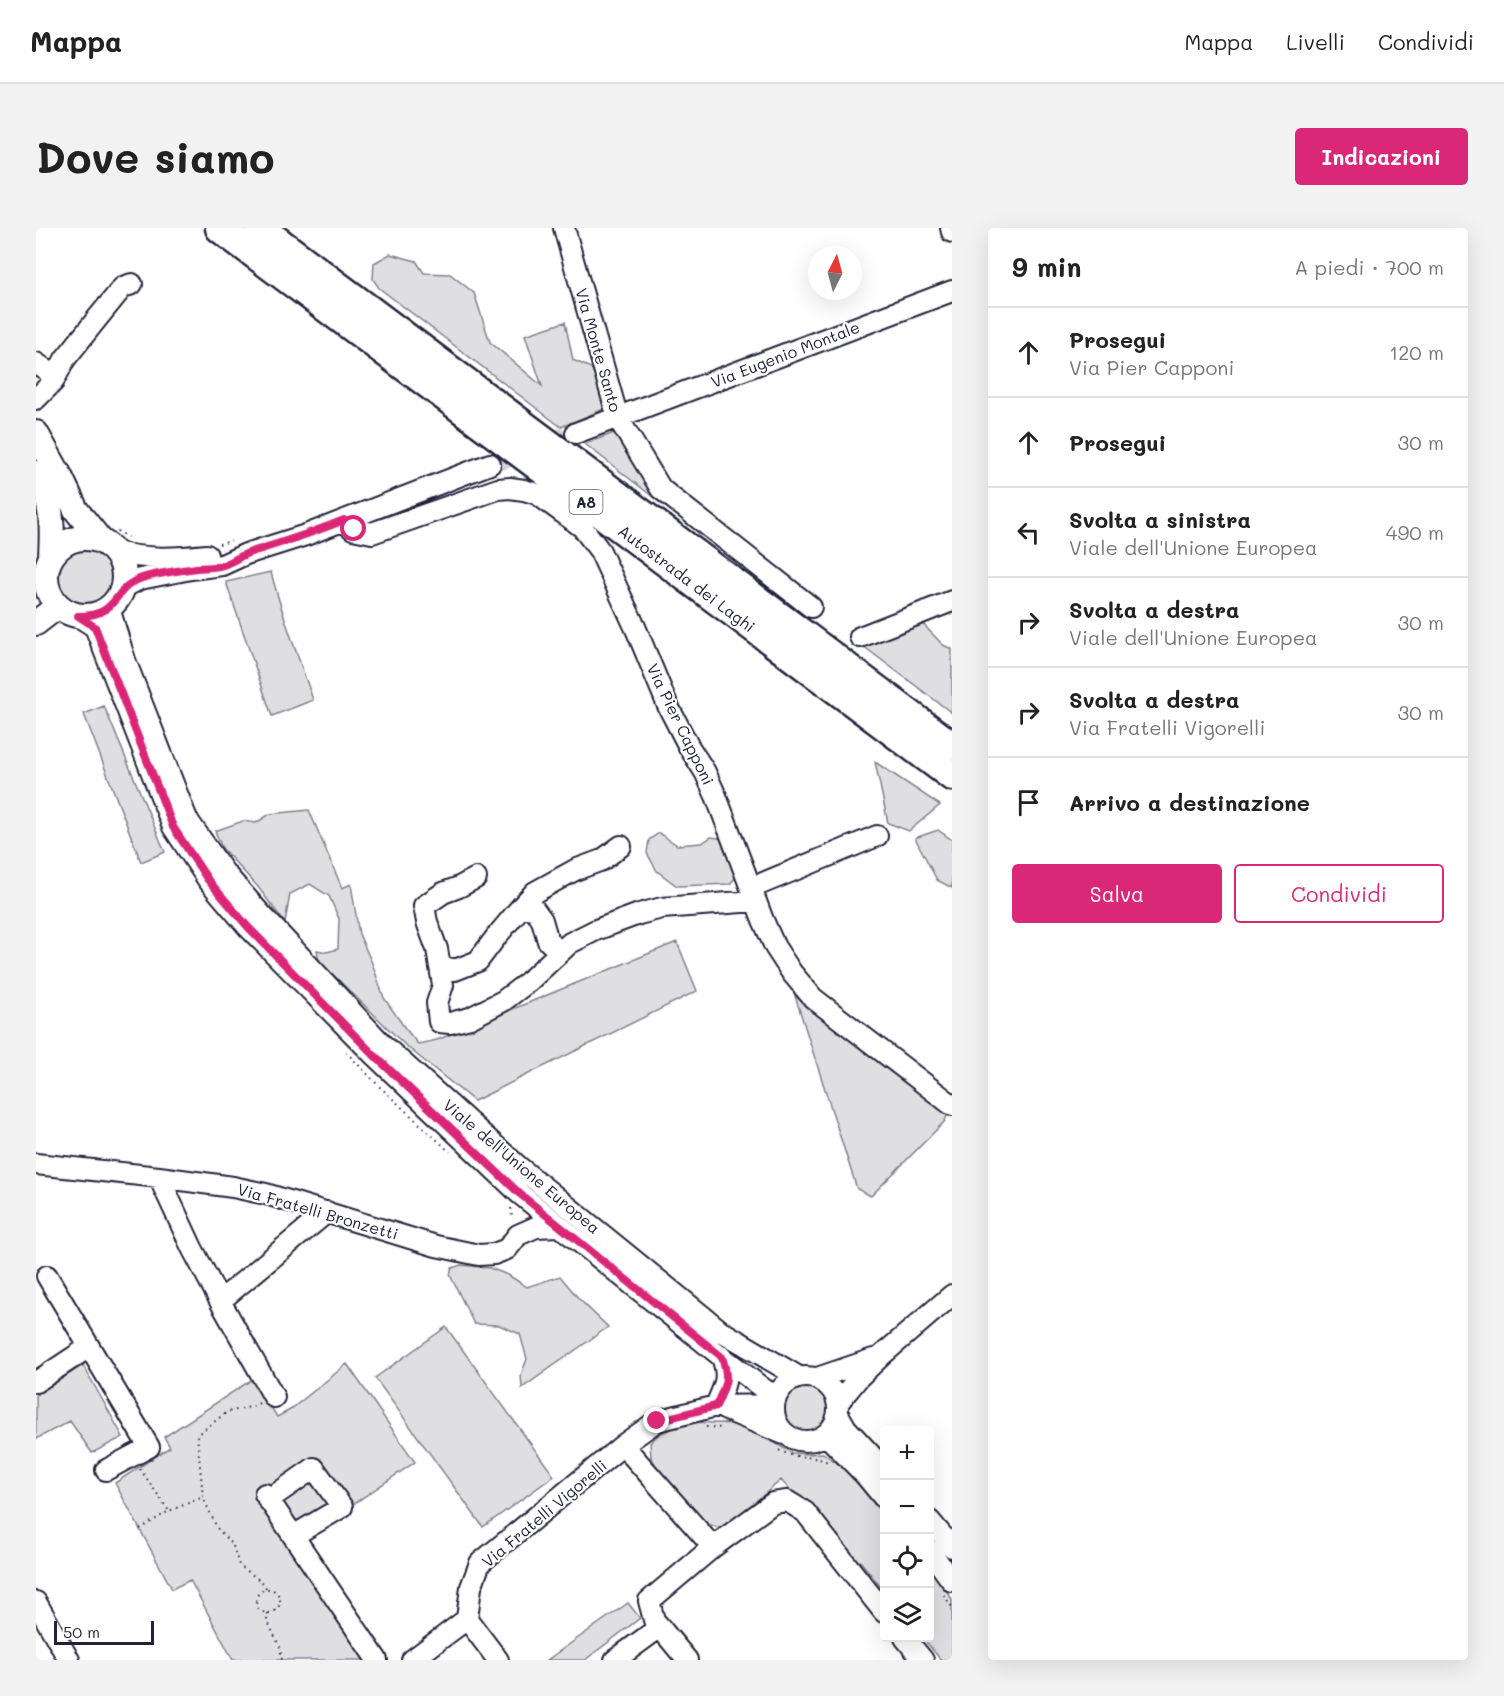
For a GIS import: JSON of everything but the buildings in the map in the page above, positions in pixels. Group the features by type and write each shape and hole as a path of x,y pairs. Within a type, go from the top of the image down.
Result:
{"highway":[{"name":"Autostrada dei Laghi","path":"220,228 952,776"},
{"name":"Autostrada dei Laghi","path":"260,228 952,747"}],"main road":[{"path":"36,433 76,510 114,540 123,566 124,581 116,598 100,613 89,616 54,609 36,622"},
{"path":"36,473 46,494 51,513 51,556"},
{"path":"70,612 41,589 51,556 60,546 73,539 87,537 114,540"}],"street":[{"name":"Via Monte Santo","path":"564,228 618,418 661,489 811,607"},
{"path":"36,399 53,382 65,359 123,287 132,284"},
{"name":"Via Eugenio Montale","path":"618,418 952,291"},
{"path":"36,363 49,372 53,382"},
{"path":"576,433 618,418"},
{"path":"114,540 129,556 144,557 190,557 220,553 241,547 291,541 490,464"},
{"name":"Via Pier Capponi","path":"344,520 354,529 372,533 498,489 510,488 537,494 582,527 600,551 668,706 688,747 705,772 716,795 762,920 775,947 792,973 813,998 952,1105"},
{"path":"116,598 140,579 222,565 241,547"},
{"name":"Viale dell'Unione Europea","path":"116,598 110,614 187,819 225,872 260,913 383,1045 519,1167 721,1331 808,1378 826,1384 834,1392 846,1428 880,1464"},
{"path":"860,637 952,601"},
{"name":"Viale dell'Unione Europea","path":"70,612 95,627 173,827 208,880 248,927 357,1038 520,1194 775,1400"},
{"path":"476,878 443,893 424,906 437,949 443,985 437,1003 439,1022 450,1023 470,1018 503,1002 570,943 596,930 662,908 753,894 877,836"},
{"path":"440,966 455,970 478,961 535,892 575,870 602,860 621,846"},
{"path":"521,907 534,909 542,920 549,941 560,952"},
{"name":"Via Fratelli Bronzetti","path":"36,1164 233,1187 266,1194 456,1251 479,1255 494,1254 507,1249 518,1235 536,1227 558,1226"},
{"path":"159,1177 192,1248 273,1394"},
{"path":"518,1235 522,1211 520,1194"},
{"path":"220,1301 327,1212"},
{"path":"47,1276 149,1447 106,1470"},
{"path":"722,1357 727,1371 726,1381 716,1406 780,1441 816,1440 826,1435 834,1425 838,1408 859,1377 952,1295"},
{"path":"36,1382 89,1347"},
{"path":"780,1441 774,1415 775,1400 782,1387 790,1381 808,1378 881,1356"},
{"name":"Via Fratelli Vigorelli","path":"467,1619 471,1587 480,1563 623,1445 657,1421 716,1406 775,1400"},
{"path":"826,1435 865,1475 880,1503"},
{"path":"623,1445 713,1547"},
{"path":"293,1536 342,1507 314,1468 266,1497 377,1660"},
{"path":"687,1660 654,1620 649,1601 713,1547 774,1503 786,1501 805,1512 880,1606"},
{"path":"934,1526 952,1547"},
{"path":"934,1556 952,1581"},
{"path":"36,1602 69,1660"},
{"path":"412,1660 467,1619 498,1660"},
{"path":"615,1660 660,1627"},
{"path":"908,1642 923,1660"}],"path":[{"path":"215,544 241,547"},
{"path":"267,1589 262,1582 239,1565 233,1546 217,1528 203,1497 197,1435 226,1412 255,1406 273,1394"},
{"path":"704,1427 726,1428"},
{"path":"780,1441 788,1456 819,1458 828,1462"},
{"path":"132,1456 169,1511"},
{"path":"140,1529 169,1511 203,1497"},
{"path":"267,1589 275,1591 280,1604 272,1613 268,1613 258,1609 255,1604 258,1593 267,1589"},
{"path":"268,1613 267,1620 280,1647 281,1659"}],"shaded area":[{"path":"390,254 416,261 424,273 450,274 474,293 490,342 542,386 525,335 565,322 573,360 591,368 600,386 603,400 609,407 561,427 379,288 373,279 374,263"},
{"path":"619,431 662,504 585,444"},
{"path":"85,546 101,551 109,559 114,575 109,591 101,599 85,604 69,599 61,591 56,575 61,559 69,551"},
{"path":"271,572 285,621 313,700 272,716 226,582"},
{"path":"922,623 943,645 952,649 952,713 863,646"},
{"path":"104,706 165,852 141,862 84,714"},
{"path":"875,762 940,805 909,831 888,823"},
{"path":"309,810 342,888 351,884 359,934 384,998 418,1044 437,1040 677,942 697,991 474,1101 406,1046 319,961 317,950 327,952 338,949 339,919 329,896 310,884 290,894 285,923 258,887 222,848 215,831 243,821 256,823 270,814"},
{"path":"938,830 952,840 952,888 937,880 915,838"},
{"path":"659,833 677,845 702,843 711,837 725,839 727,854 736,877 730,884 677,886 657,871 647,853 649,840"},
{"path":"795,996 893,1074 948,1113 945,1121 871,1196 857,1189"},
{"path":"461,1265 490,1268 508,1275 527,1287 560,1276 579,1299 608,1327 522,1388 521,1375 527,1359 520,1334 499,1325 474,1324 450,1275 452,1268"},
{"path":"446,1327 554,1476 483,1527 375,1378"},
{"path":"347,1364 415,1462 305,1537 387,1660 233,1660 190,1580 172,1589 115,1483 170,1447 164,1437 254,1378 277,1417 290,1410"},
{"path":"83,1365 123,1437 92,1453 70,1421 36,1439 36,1395"},
{"path":"805,1387 822,1394 829,1411 822,1428 805,1435 788,1428 781,1411 788,1394"},
{"path":"693,1422 737,1424 758,1433 792,1453 823,1453 837,1463 880,1505 880,1586 860,1561 856,1566 781,1480 727,1526 716,1527 703,1522 658,1469 651,1457 650,1443 665,1430"},
{"path":"934,1572 952,1599 952,1660 941,1660 926,1642 934,1642"},
{"path":"628,1603 640,1618 585,1660 547,1660"}],"tunnel":[{"path":"490,464 576,433"}],"route":[{"path":"354,529 344,520 291,541 246,554 222,565 140,579 123,588 109,608 89,616 78,616 95,627 173,827 208,880 248,927 374,1055 520,1194 722,1357 727,1371 726,1381 716,1406 657,1421"}]}
